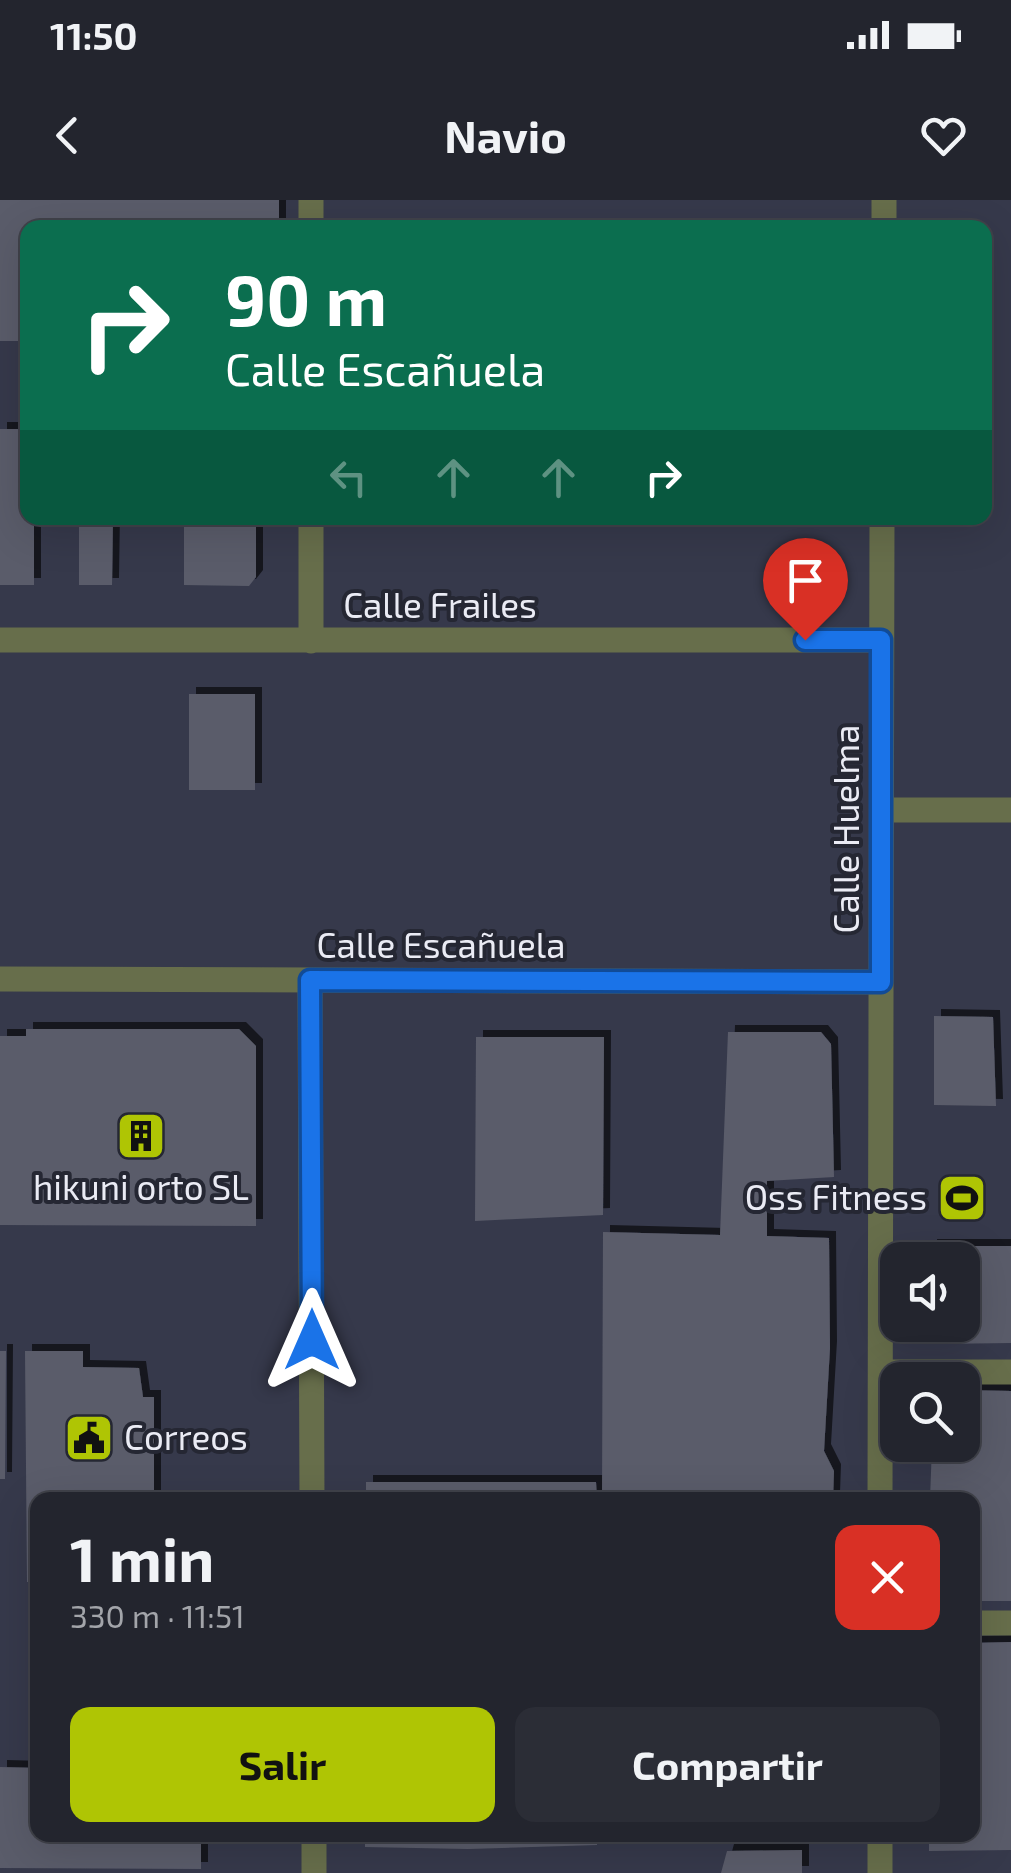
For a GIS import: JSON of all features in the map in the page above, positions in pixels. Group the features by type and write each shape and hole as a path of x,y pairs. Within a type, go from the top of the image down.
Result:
{"street":[{"path":"311,525 311,641"},
{"name":"Calle Huelma","path":"881,1362 882,525"},
{"name":"Calle Frailes","path":"0,640 881,640"},
{"path":"883,810 1011,810"},
{"name":"Calle Escañuela","path":"0,979 881,982"},
{"path":"310,980 312,1492"},
{"path":"980,1372 1011,1372"},
{"name":"Calle Huelma","path":"880,1462 880,1492"},
{"path":"980,1623 1011,1623"},
{"path":"314,1842 314,1873"},
{"path":"880,1842 880,1873"}],"shaded area":[{"path":"0,200 1011,200 1011,1873 0,1873"}],"building":[{"path":"0,200 279,200 279,220 20,220 20,341 0,341"},
{"path":"0,429 20,429 20,525 34,525 34,585 0,585"},
{"path":"79,525 113,525 112,585 79,585"},
{"path":"184,525 256,525 256,577 249,586 184,585"},
{"path":"189,694 255,694 255,790 189,790"},
{"path":"934,1016 993,1017 996,1106 934,1105"},
{"name":"hikuni orto SL","path":"26,1029 239,1029 256,1046 256,1226 0,1225 0,1036 26,1036"},
{"path":"728,1032 821,1032 831,1044 834,1177 767,1181 767,1236 829,1238 830,1348 824,1451 834,1471 833,1492 602,1492 603,1232 720,1235"},
{"path":"476,1037 604,1037 603,1215 475,1221"},
{"path":"980,1246 1011,1246 1011,1343 936,1344 980,1342"},
{"path":"0,1351 6,1351 5,1479 0,1479"},
{"name":"Correos","path":"25,1351 83,1351 83,1367 139,1368 143,1397 154,1397 154,1492 30,1492 27,1582"},
{"path":"980,1390 1011,1391 1011,1601 980,1601 980,1492 930,1492 931,1462 980,1462"},
{"path":"366,1482 596,1482 597,1492 366,1492"},
{"path":"1011,1642 1011,1850 929,1851 929,1842 980,1842 980,1643"},
{"path":"0,1767 30,1768 30,1842 201,1842 201,1869 0,1868"},
{"path":"365,1842 597,1842 468,1849 365,1847"},
{"path":"802,1850 802,1873 721,1873 727,1851"}],"place":[{"name":"hikuni orto SL","path":"141,1136"},
{"name":"Oss Fitness","path":"962,1198"},
{"name":"Correos","path":"89,1438"}],"route":[{"path":"312,1340 310,980 881,982 881,640 805,640"}]}
